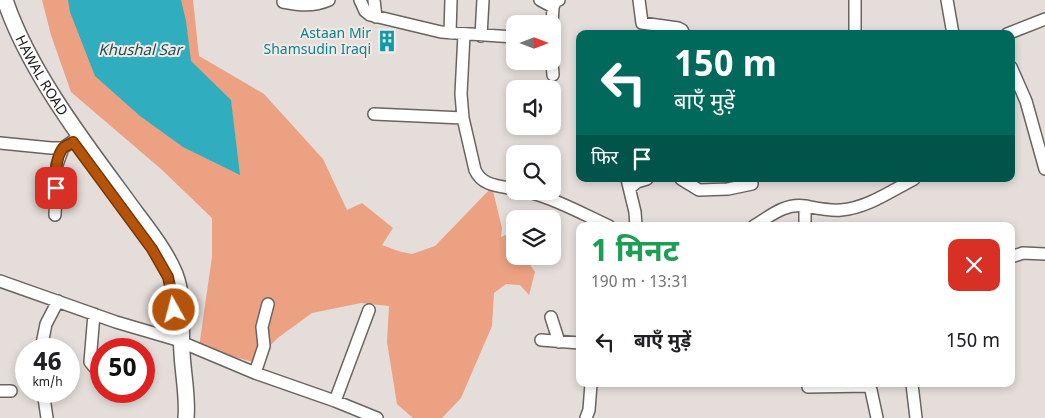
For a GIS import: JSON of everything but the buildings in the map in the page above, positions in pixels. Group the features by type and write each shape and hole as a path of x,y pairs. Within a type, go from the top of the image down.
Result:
{"main road":[{"name":"HAWAL ROAD","path":"5,0 16,28 72,142"},
{"name":"HAWAL ROAD","path":"0,12 26,66 72,142 152,249 168,277 173,300 186,418"},
{"name":"HAWAL ROAD","path":"177,341 175,379 181,418"}],"street":[{"path":"283,2 313,5 329,0"},
{"path":"360,0 365,11 376,17 429,30 506,37"},
{"path":"374,0 376,17"},
{"path":"450,33 451,0"},
{"path":"481,36 482,0"},
{"path":"540,0 556,4"},
{"path":"639,0 642,23 682,30"},
{"path":"854,30 855,0"},
{"path":"947,0 952,30"},
{"path":"1015,31 1045,19"},
{"path":"464,34 461,94 463,118 475,170 478,178 489,184 506,187"},
{"path":"553,70 553,75"},
{"path":"1015,75 1024,94 1045,169"},
{"path":"374,114 463,118"},
{"path":"0,143 51,148 72,142"},
{"path":"55,215 57,165 72,142"},
{"path":"686,182 699,190 728,184 752,184"},
{"path":"760,222 782,208 796,205 840,210 857,206 873,201 908,182"},
{"path":"628,183 636,222"},
{"path":"551,200 600,222"},
{"path":"805,206 806,222"},
{"path":"1015,256 1023,253 1045,254"},
{"path":"0,281 177,341 255,373 377,418"},
{"path":"43,338 46,324 58,301"},
{"path":"255,373 264,346 262,327 268,304"},
{"path":"335,401 369,310"},
{"path":"92,338 94,314"},
{"path":"551,318 559,342"},
{"path":"541,340 576,343"},
{"path":"586,418 589,410 591,387"},
{"path":"869,387 877,418"},
{"path":"912,387 916,418"},
{"path":"45,403 47,418"}],"shaded area":[{"path":"42,0 193,0 199,56 264,94 323,159 347,210 362,203 393,228 382,245 398,251 412,254 435,246 492,187 502,228 501,237 506,235 506,265 530,265 535,272 529,295 520,285 506,284 494,293 492,326 461,398 442,418 413,418 397,404 387,342 389,306 361,303 312,313 279,337 253,362 199,347 212,257 212,218 161,169 71,92 51,35"}],"water":[{"name":"Khushal Sar","path":"68,0 181,0 186,21 191,61 231,100 240,175 183,147 140,116 95,76 70,12"}],"place":[{"name":"Astaan Mir Shamsudin Iraqi","path":"387,41"}],"route":[{"path":"56,188 59,158 63,148 73,142 152,249 168,277 174,310"}]}
